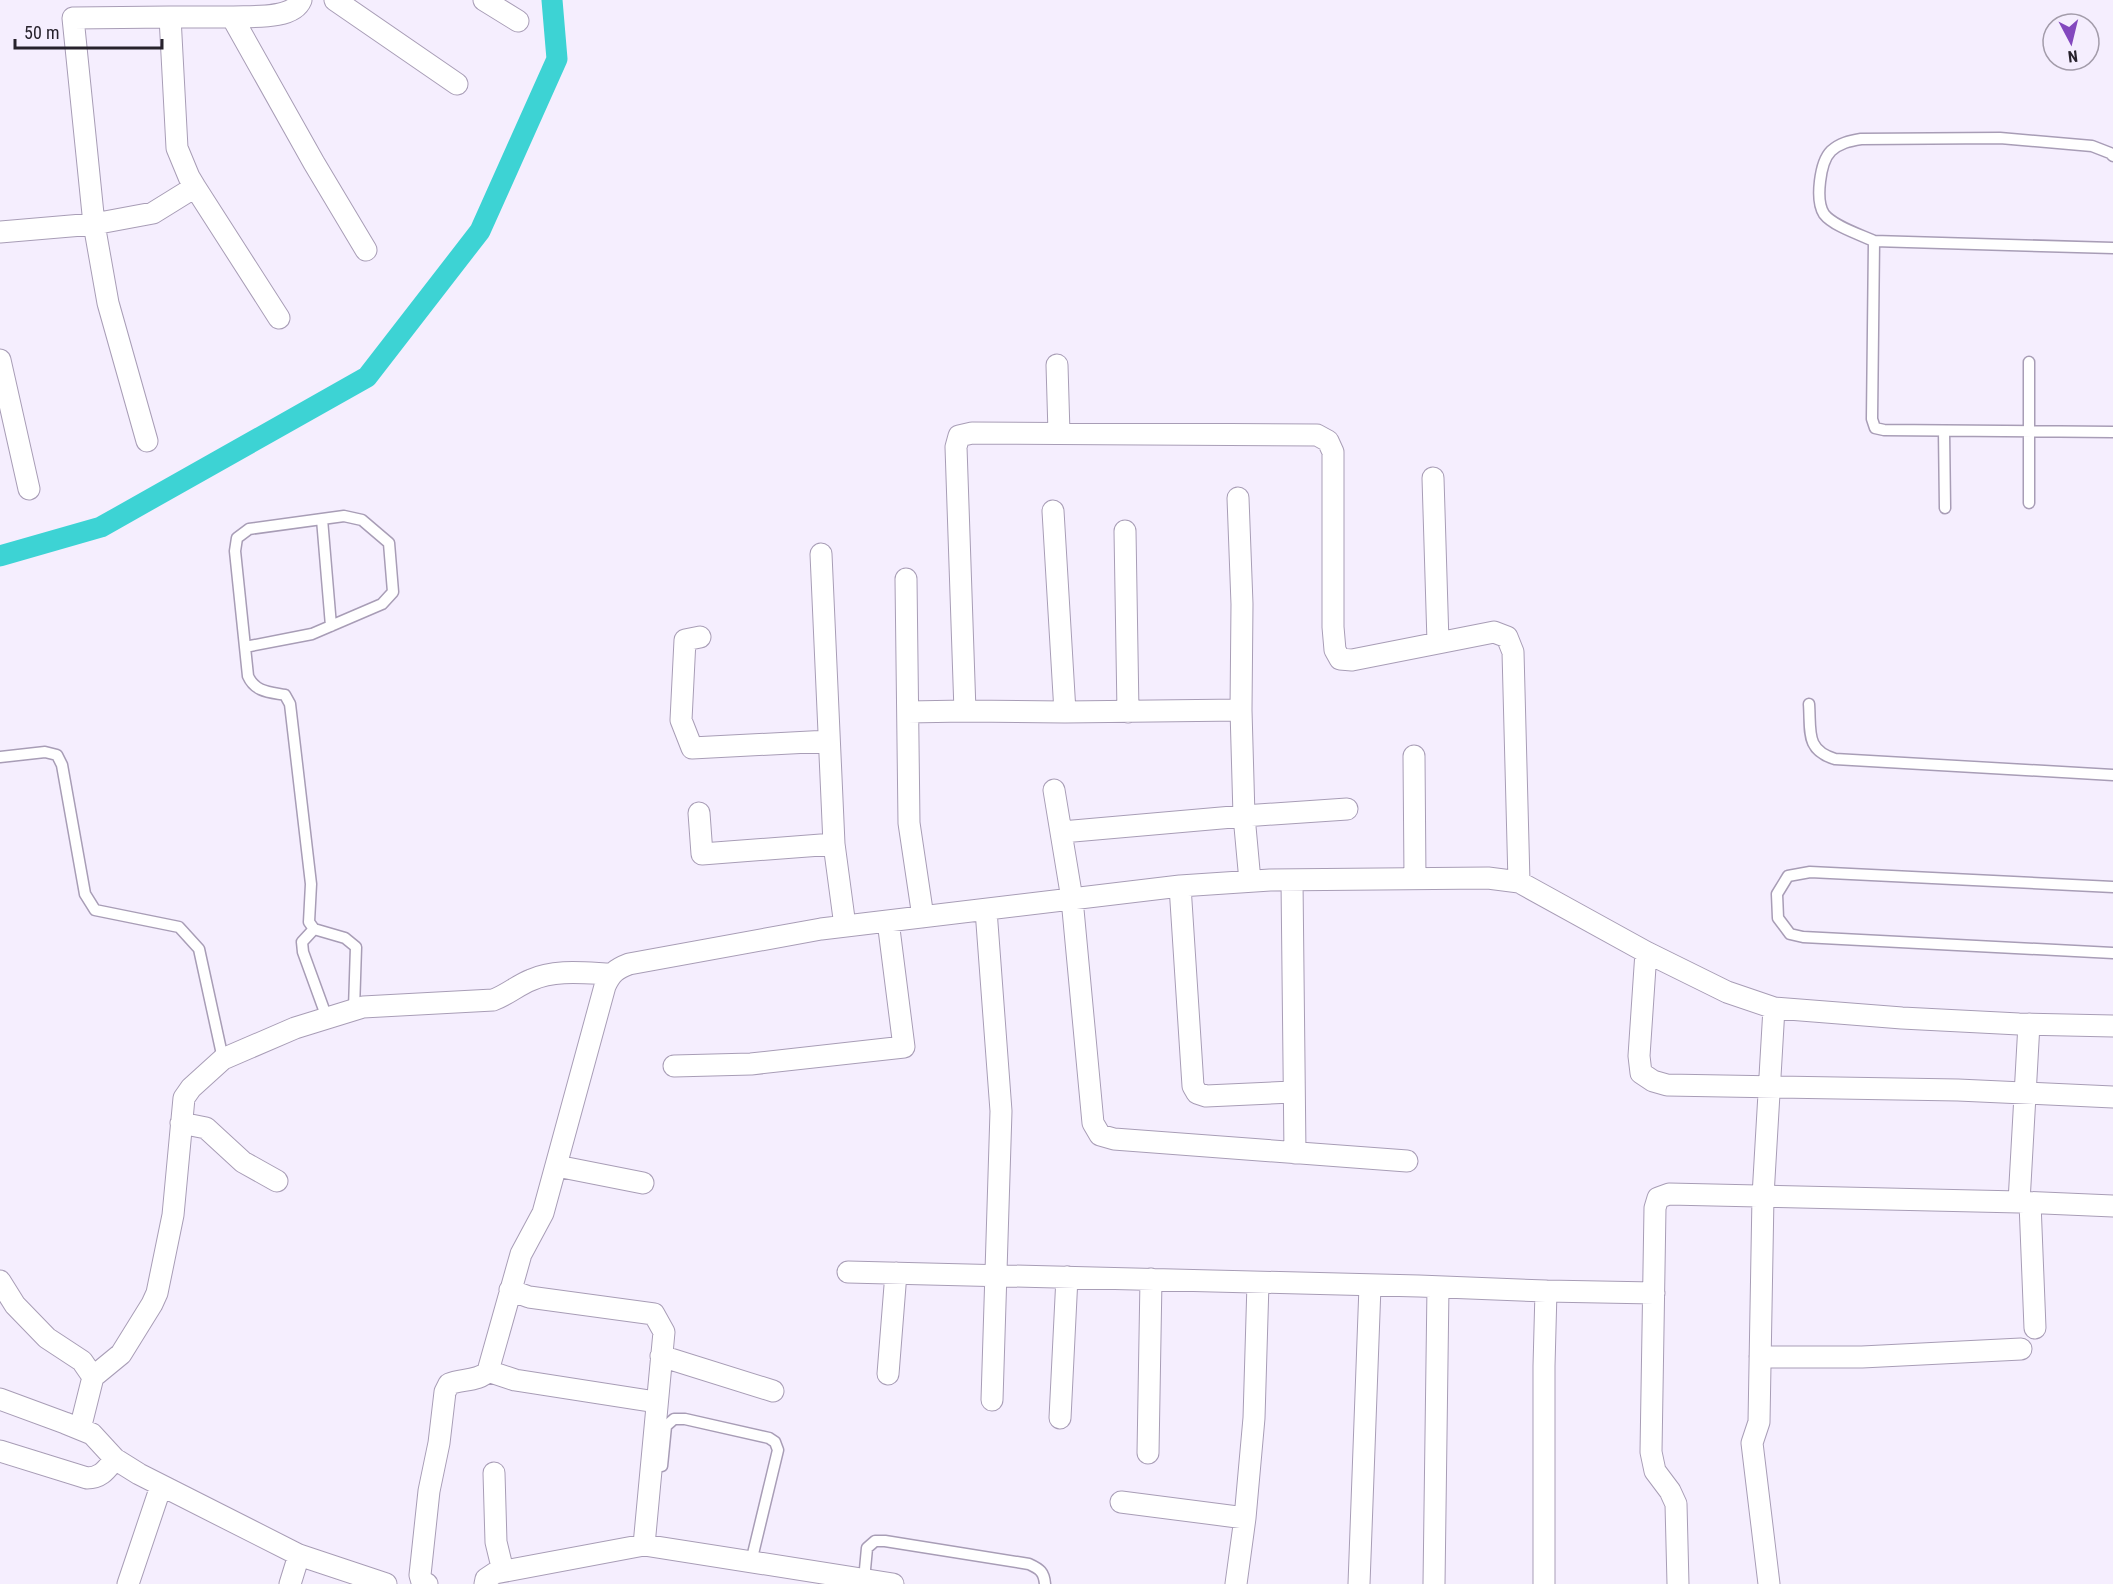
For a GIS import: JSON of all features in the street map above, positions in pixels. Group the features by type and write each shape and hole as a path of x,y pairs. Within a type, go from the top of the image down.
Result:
{"street":[{"path":"147,441 108,303 94,224 74,9 170,17 232,17 283,14 299,4 301,0"},
{"path":"335,0 457,84"},
{"path":"484,0 518,21"},
{"path":"170,17 177,148 189,177 279,318"},
{"path":"232,17 366,250"},
{"path":"0,232 94,224 153,213 195,187"},
{"path":"0,360 29,489"},
{"path":"1057,365 1059,433"},
{"path":"965,711 956,447 959,436 972,433 1317,435 1328,441 1333,452 1333,627 1335,650 1340,659 1352,660 1494,632 1507,637 1513,652 1519,882"},
{"path":"1433,478 1438,642"},
{"path":"1238,498 1242,604 1240,710 1244,816 1250,881"},
{"path":"1053,511 1065,712"},
{"path":"1125,531 1128,712"},
{"path":"821,554 834,844 845,926"},
{"path":"906,579 909,823 923,917"},
{"path":"700,636 685,640 681,720 693,748 829,741"},
{"path":"908,712 1240,710"},
{"path":"1414,756 1415,878"},
{"path":"1054,790 1072,899 1093,1123 1100,1135 1114,1139 1407,1161"},
{"path":"1062,832 1347,809"},
{"path":"699,813 702,854 834,844"},
{"path":"421,1583 429,1491 439,1443 445,1392 449,1384 480,1377 488,1371 521,1254 543,1213 605,986 611,974 629,964 821,929 1180,886 1250,881 1488,878 1519,882 1646,952 1727,992 1774,1008 1902,1018 2113,1026"},
{"path":"1292,880 1294,1153"},
{"path":"1180,886 1193,1086 1197,1093 1206,1096 1292,1092"},
{"path":"986,909 1001,1111 992,1400"},
{"path":"674,1066 751,1064 904,1047 888,921"},
{"path":"1646,952 1639,1056 1641,1073 1653,1081 1667,1085 1768,1085 2024,1092 2113,1097"},
{"path":"80,1429 93,1377 122,1354 157,1293 173,1215 182,1107 188,1093 223,1059 295,1028 363,1007 494,1000 538,977 567,973 611,974"},
{"path":"1769,1584 1752,1443 1759,1422 1762,1196 1774,1008"},
{"path":"2029,1024 2024,1092 2025,1203 2036,1328"},
{"path":"181,1123 206,1128 243,1162 277,1181"},
{"path":"557,1166 643,1183"},
{"path":"1678,1584 1676,1504 1670,1491 1655,1471 1651,1452 1655,1208 1658,1198 1669,1194 2113,1206"},
{"path":"848,1272 1654,1293"},
{"path":"888,1374 896,1273"},
{"path":"1060,1418 1067,1277"},
{"path":"1148,1453 1151,1279"},
{"path":"0,1281 15,1305 46,1338 82,1361 93,1377"},
{"path":"1236,1584 1245,1518 1254,1418 1258,1283"},
{"path":"1359,1584 1370,1286"},
{"path":"1434,1584 1438,1287"},
{"path":"510,1290 529,1297 654,1314 664,1332 656,1402 648,1545"},
{"path":"1544,1584 1546,1291"},
{"path":"1760,1357 1862,1357 2021,1349"},
{"path":"660,1356 773,1391"},
{"path":"488,1371 515,1380 656,1402"},
{"path":"0,1399 92,1434 115,1459 161,1486 299,1555 386,1584"},
{"path":"0,1451 87,1478 96,1478 103,1474 115,1459"},
{"path":"494,1473 496,1542 503,1571"},
{"path":"128,1584 161,1486"},
{"path":"1121,1502 1245,1518"},
{"path":"485,1584 486,1579 503,1571 648,1545 758,1570 892,1584"},
{"path":"290,1584 299,1555"}],"lane":[{"path":"2113,156 2092,146 2000,138 1861,139 1842,143 1829,153 1822,168 1819,197 1824,214 1838,224 1874,241 2113,248"},
{"path":"1874,241 1872,419 1875,428 1884,430 2113,432"},
{"path":"2029,362 2029,503"},
{"path":"1944,431 1945,508"},
{"path":"245,647 312,634 382,604 393,592 389,543 362,520 345,516 249,529 237,538 235,551 248,676 252,685 262,691 285,695 290,704 311,884 309,922 314,929 345,938 356,947 354,1009"},
{"path":"322,519 331,626"},
{"path":"1809,704 1814,749 1823,756 1835,759 2113,775"},
{"path":"0,757 45,752 57,755 62,765 85,894 95,910 179,927 200,949 223,1059"},
{"path":"2113,887 1810,872 1788,876 1777,894 1778,918 1790,934 1803,937 2113,953"},
{"path":"314,929 303,942 303,952 327,1018"},
{"path":"648,1545 666,1426 674,1419 685,1419 769,1438 776,1442 778,1450 758,1570"},
{"path":"864,1582 867,1548 875,1540 1029,1564 1040,1569 1044,1575 1045,1584"}],"waterway":[{"path":"0,556 101,527 367,377 480,231 557,59 552,0"}]}
